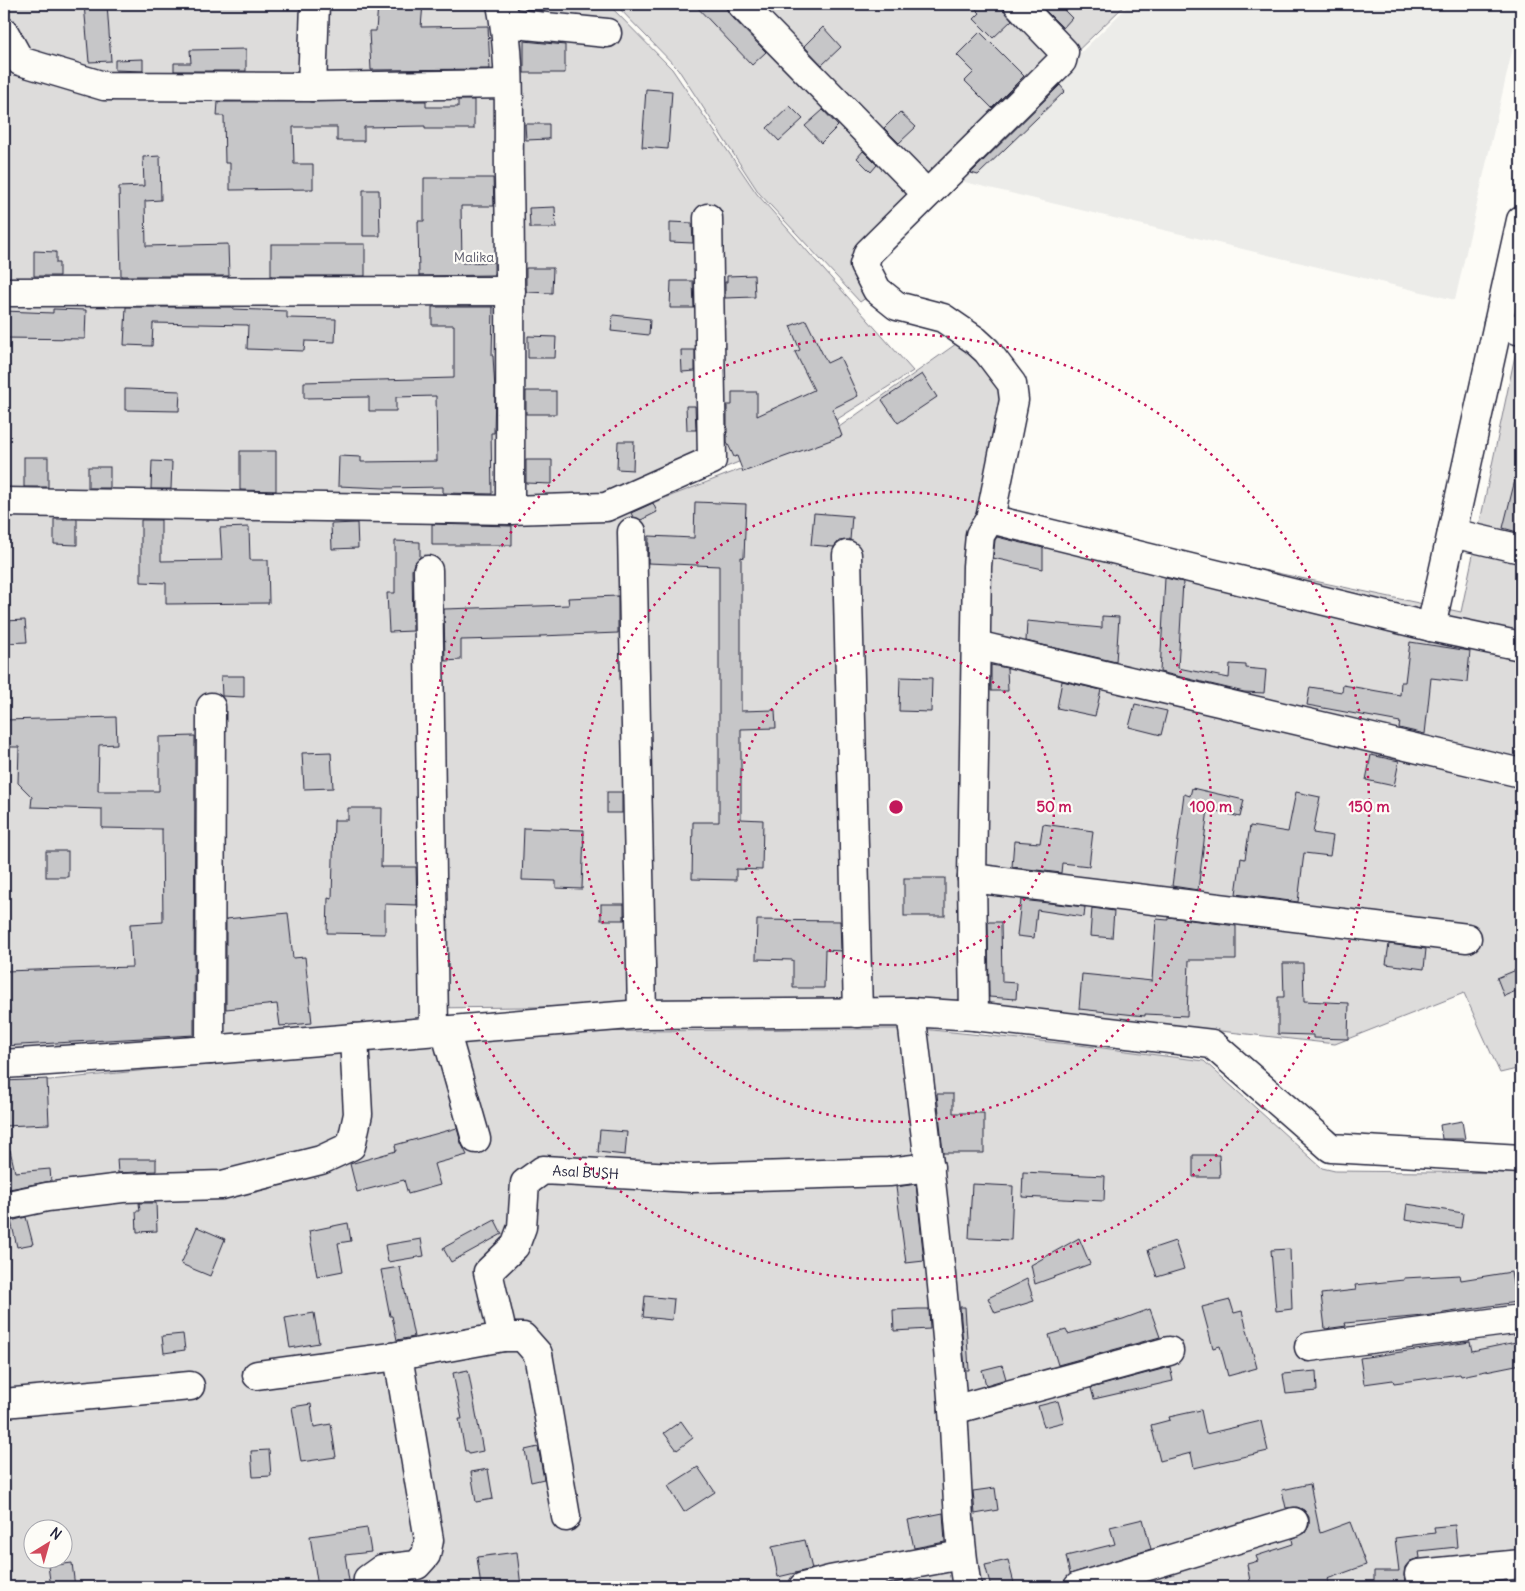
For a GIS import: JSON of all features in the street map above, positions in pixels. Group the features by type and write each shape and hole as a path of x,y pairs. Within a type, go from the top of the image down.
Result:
{"street":[{"path":"312,87 315,4"},
{"path":"741,4 927,194"},
{"path":"974,1016 972,878 978,558 980,535 990,519 1014,400 1012,384 987,351 975,340 943,318 897,306 877,290 864,265 868,253 1062,61 1064,52 1018,4"},
{"path":"510,510 511,291 508,84 503,14 607,33"},
{"path":"4,32 20,61 104,86 312,87 508,84"},
{"path":"4,502 510,510 606,507 712,460 708,218"},
{"path":"1431,627 1452,533 1510,328 1521,220"},
{"path":"4,292 511,291"},
{"path":"990,519 1431,627 1521,646"},
{"path":"632,532 642,1014"},
{"path":"1452,533 1521,549"},
{"path":"847,555 858,1013"},
{"path":"428,570 440,1030 476,1139"},
{"path":"976,645 1521,773"},
{"path":"210,1050 211,707"},
{"path":"972,878 1467,938"},
{"path":"912,1012 930,1167 953,1410 961,1554 967,1587"},
{"path":"4,1064 210,1050 642,1014 912,1012 974,1016 1212,1044 1331,1148 1521,1159"},
{"path":"4,1206 47,1197 122,1188 222,1185 321,1160 351,1146 358,1114 354,1038"},
{"name":"Asal BUSH","path":"503,1336 488,1272 515,1246 522,1227 526,1183 543,1170 692,1178 889,1172 930,1167"},
{"path":"1309,1347 1521,1319"},
{"path":"257,1375 398,1356 503,1336 523,1337 538,1354 566,1517"},
{"path":"953,1410 1169,1351"},
{"path":"367,1587 368,1579 382,1569 417,1564 426,1555 429,1540 398,1356"},
{"path":"4,1403 190,1386"},
{"path":"1078,1587 1294,1522"},
{"path":"803,1587 961,1554"},
{"path":"1419,1574 1521,1564"}],"shaded area":[{"path":"1130,4 1521,4 1521,12 1455,300 952,179"}],"green space":[{"name":"Malika","path":"4,4 608,4 672,69 757,194 913,371 825,427 613,513 4,498"},
{"path":"615,4 1126,4 861,260 877,290 860,302 759,193 678,69"},
{"path":"1521,327 1521,1068 1500,1073 1464,993 1335,1044 959,1000 724,1001 633,1006 425,1008 427,1019 4,1054 4,513 613,518 825,437 977,329 1023,374 989,512 1461,612"},
{"path":"922,1029 1079,1045 1204,1061 1322,1168 1335,1171 1521,1173 1521,1587 4,1587 4,1081 50,1080 440,1040 578,1032"}],"building":[{"path":"84,4 107,4 111,61 89,62"},
{"path":"378,4 423,4 421,27 488,26 490,69 371,70 369,31 376,31"},
{"path":"525,4 545,4 545,11 525,9"},
{"path":"694,4 726,4 730,15 766,52 752,65"},
{"path":"971,4 1003,4 1003,8 1012,20 993,38 974,19 980,13"},
{"path":"1039,4 1058,4 1072,18 1063,28"},
{"path":"823,27 841,47 822,65 804,46"},
{"path":"980,32 1024,76 992,108 965,81 974,72 957,55"},
{"path":"524,41 565,45 565,73 524,73"},
{"path":"246,49 246,71 174,71 174,63 191,63 190,50"},
{"path":"143,59 143,71 115,70 115,60"},
{"path":"1060,85 1065,91 978,175 971,173"},
{"path":"646,89 672,91 668,149 642,147"},
{"path":"458,100 474,100 474,129 425,129 425,126 364,127 364,141 337,141 337,127 293,127 294,164 313,164 313,189 230,190 230,163 225,163 224,116 217,116 218,102 426,101 426,107 458,107"},
{"path":"790,106 803,119 779,141 767,128"},
{"path":"823,110 838,126 821,143 805,126"},
{"path":"900,112 916,127 899,143 884,128"},
{"path":"525,124 549,124 549,139 526,140"},
{"path":"863,151 877,165 871,172 857,158"},
{"path":"160,156 161,200 145,201 146,246 228,244 229,276 121,276 119,187 144,186 143,157"},
{"path":"424,178 493,178 494,206 461,206 462,263 494,262 494,275 419,276 418,221 424,221"},
{"path":"363,190 379,190 380,236 363,236"},
{"path":"555,207 556,228 530,228 529,208"},
{"path":"670,222 692,223 693,243 670,242"},
{"path":"271,244 365,244 365,276 271,276"},
{"path":"34,251 56,252 56,263 59,263 59,276 34,276"},
{"path":"526,268 553,268 552,293 526,292"},
{"path":"754,275 755,297 725,298 727,276"},
{"path":"671,281 693,281 694,308 670,308"},
{"path":"126,307 233,307 233,309 287,311 287,318 336,319 335,342 305,341 304,351 247,349 248,325 153,323 152,346 124,345"},
{"path":"432,307 493,307 492,356 495,391 494,433 491,433 492,494 443,493 443,487 384,488 338,486 339,456 361,457 361,462 437,461 436,396 396,397 396,411 369,411 369,397 304,398 304,382 454,378 454,325 432,325"},
{"path":"53,309 86,310 85,339 4,338 4,311 53,313"},
{"path":"613,315 650,319 649,335 611,331"},
{"path":"806,320 827,363 840,357 858,396 832,409 842,436 743,472 737,456 734,457 727,442 727,405 732,405 732,392 757,392 757,416 814,390 795,352 800,350 790,326"},
{"path":"528,336 556,337 555,358 528,358"},
{"path":"681,350 695,350 695,371 682,372"},
{"path":"922,374 937,397 898,423 882,400"},
{"path":"125,389 180,391 179,411 125,410"},
{"path":"526,391 556,391 556,414 526,414"},
{"path":"686,406 695,406 696,430 687,430"},
{"path":"618,441 634,441 633,470 617,469"},
{"path":"240,451 276,451 276,491 240,490"},
{"path":"24,457 48,457 48,487 24,487"},
{"path":"526,460 552,460 552,484 526,483"},
{"path":"152,461 172,462 171,489 151,489"},
{"path":"88,467 110,467 110,488 88,488"},
{"path":"1515,480 1521,481 1521,533 1503,528"},
{"path":"695,502 746,504 744,558 741,557 741,711 775,710 776,728 741,729 741,819 763,820 762,870 736,869 736,880 692,879 693,822 719,822 719,566 648,563 649,536 694,538"},
{"path":"653,503 657,512 641,520 633,517 631,513"},
{"path":"814,513 852,516 850,540 839,541 834,547 811,545"},
{"path":"54,519 77,519 77,545 54,544"},
{"path":"141,520 161,520 161,561 222,560 220,528 249,527 250,560 268,560 269,603 166,604 166,583 141,582"},
{"path":"357,523 358,548 332,549 331,524"},
{"path":"432,524 512,526 512,545 432,545"},
{"path":"997,537 1043,548 1043,569 993,558"},
{"path":"395,541 420,542 420,557 414,563 412,570 413,631 389,632 387,593 395,593"},
{"path":"1165,578 1183,582 1178,668 1229,678 1230,664 1246,665 1246,668 1266,670 1264,693 1244,692 1160,672"},
{"path":"618,596 618,633 540,636 540,638 461,640 461,660 445,661 444,609 569,605 568,598"},
{"path":"1102,616 1119,617 1116,662 1026,641 1027,621 1102,628"},
{"path":"25,620 27,642 4,643 4,621"},
{"path":"1410,642 1470,651 1467,682 1431,678 1425,734 1399,728 1400,722 1307,705 1310,687 1342,692 1343,685 1400,695 1401,682 1405,682"},
{"path":"991,665 1007,668 1008,691 991,691"},
{"path":"221,676 244,676 244,697 222,696"},
{"path":"900,677 932,678 931,712 899,711"},
{"path":"1062,681 1101,690 1095,716 1057,708"},
{"path":"1135,704 1167,711 1161,735 1129,727"},
{"path":"116,717 117,744 99,745 98,791 159,791 159,737 195,736 194,1035 4,1046 4,971 132,967 130,924 163,922 162,829 102,828 102,809 31,807 32,797 18,783 19,747 4,747 4,720"},
{"path":"331,752 333,788 304,789 302,753"},
{"path":"1371,755 1399,761 1394,786 1366,780"},
{"path":"1192,788 1244,800 1240,817 1208,809 1198,890 1172,886 1184,794 1190,796"},
{"path":"607,792 622,792 622,813 607,813"},
{"path":"1296,792 1320,797 1313,833 1333,836 1330,856 1304,853 1298,902 1236,894 1241,858 1245,859 1250,826 1288,832"},
{"path":"348,808 382,808 381,867 416,867 417,905 385,904 385,934 327,933 328,898 332,899 334,820 348,820"},
{"path":"1043,824 1093,831 1089,866 1062,863 1061,873 1012,867 1014,841 1040,843"},
{"path":"524,828 584,830 582,889 556,888 556,881 522,880"},
{"path":"46,851 68,851 68,877 46,877"},
{"path":"904,878 945,878 945,916 904,916"},
{"path":"1021,900 1085,907 1084,917 1037,910 1034,938 1017,936"},
{"path":"601,904 624,904 624,920 601,920"},
{"path":"1092,908 1114,911 1112,938 1090,936"},
{"path":"288,913 293,958 305,957 312,1023 280,1026 277,1004 226,1009 226,919"},
{"path":"1168,917 1236,926 1236,960 1189,960 1187,1016 1145,1014 1145,1016 1079,1009 1082,974 1152,981 1156,919 1168,920"},
{"path":"757,920 840,921 841,951 825,950 824,988 793,988 793,960 756,959"},
{"path":"988,922 1001,922 1002,982 1017,983 1016,999 989,997"},
{"path":"1389,944 1426,949 1424,969 1386,964"},
{"path":"1283,963 1303,963 1304,1001 1349,1003 1348,1039 1278,1034 1278,997 1284,997"},
{"path":"1521,968 1521,989 1504,996 1497,978"},
{"path":"47,1079 49,1124 4,1126 4,1081"},
{"path":"937,1094 953,1094 953,1113 984,1113 984,1153 943,1153"},
{"path":"1462,1121 1465,1139 1442,1139 1440,1125"},
{"path":"457,1128 467,1155 434,1164 440,1185 408,1194 404,1180 357,1192 350,1164 396,1151 395,1145"},
{"path":"600,1130 627,1132 625,1155 598,1152"},
{"path":"10,1150 15,1172 50,1169 51,1181 4,1190 4,1151"},
{"path":"1193,1155 1219,1155 1220,1177 1193,1177"},
{"path":"117,1159 156,1159 156,1171 118,1173"},
{"path":"1023,1172 1105,1176 1104,1201 1022,1197"},
{"path":"916,1184 924,1261 906,1263 896,1187"},
{"path":"972,1184 1013,1186 1011,1240 969,1238"},
{"path":"139,1203 156,1203 157,1231 137,1232 136,1211 140,1211"},
{"path":"1407,1204 1463,1213 1461,1228 1405,1220"},
{"path":"26,1217 33,1244 17,1247 11,1221"},
{"path":"495,1220 502,1234 451,1262 443,1248"},
{"path":"348,1223 351,1241 338,1243 343,1271 317,1276 309,1231"},
{"path":"197,1227 225,1239 210,1276 181,1264"},
{"path":"1079,1238 1090,1264 1035,1284 1031,1265"},
{"path":"421,1239 424,1256 388,1262 385,1245"},
{"path":"1175,1241 1184,1269 1157,1277 1148,1250"},
{"path":"1290,1249 1292,1309 1276,1311 1271,1250"},
{"path":"400,1267 414,1337 397,1340 381,1270"},
{"path":"1511,1272 1516,1302 1424,1316 1345,1323 1346,1326 1325,1329 1321,1294 1356,1290 1355,1285 1404,1280 1404,1278 1460,1275 1461,1280"},
{"path":"1027,1279 1034,1301 995,1313 988,1298"},
{"path":"645,1296 674,1299 672,1320 643,1317"},
{"path":"1230,1300 1234,1313 1242,1311 1257,1368 1228,1376 1220,1346 1213,1348 1202,1307"},
{"path":"960,1307 965,1307 969,1370 965,1370"},
{"path":"929,1309 930,1329 894,1331 893,1310"},
{"path":"1150,1309 1160,1337 1058,1365 1049,1335 1066,1330 1068,1334 1123,1319"},
{"path":"314,1313 319,1343 290,1348 285,1318"},
{"path":"183,1334 185,1350 164,1353 162,1336"},
{"path":"1521,1341 1521,1364 1461,1376 1460,1374 1394,1383 1393,1380 1364,1384 1360,1358 1470,1342 1472,1351"},
{"path":"1002,1365 1006,1379 986,1385 982,1370"},
{"path":"1170,1367 1173,1381 1094,1399 1091,1388"},
{"path":"468,1370 483,1451 469,1454 468,1451 465,1451 459,1419 462,1419 453,1373"},
{"path":"1316,1371 1317,1391 1286,1394 1283,1374"},
{"path":"1058,1401 1064,1422 1044,1427 1038,1406"},
{"path":"311,1404 314,1427 331,1424 336,1457 301,1462 292,1407"},
{"path":"1201,1410 1206,1434 1261,1421 1268,1451 1194,1468 1191,1453 1160,1461 1151,1425 1170,1420 1169,1417"},
{"path":"681,1421 693,1438 677,1450 664,1433"},
{"path":"538,1447 544,1479 531,1482 525,1450"},
{"path":"269,1450 271,1476 253,1477 251,1451"},
{"path":"698,1467 715,1492 684,1512 668,1486"},
{"path":"488,1469 493,1499 476,1502 471,1472"},
{"path":"1310,1484 1320,1533 1350,1522 1366,1565 1327,1579 1330,1587 1251,1587 1247,1564 1258,1561 1256,1556 1293,1544 1292,1539 1305,1533 1309,1526 1309,1517 1304,1510 1297,1507 1286,1508 1282,1490"},
{"path":"995,1488 998,1510 975,1514 973,1491"},
{"path":"943,1513 945,1542 914,1548 908,1520"},
{"path":"1143,1519 1151,1549 1070,1574 1066,1556 1115,1544 1110,1527"},
{"path":"1455,1525 1457,1547 1419,1551 1420,1558 1410,1561 1405,1567 1404,1576 1406,1583 1411,1587 1374,1587 1374,1571 1399,1571 1395,1538 1435,1533 1434,1527"},
{"path":"367,1528 371,1552 345,1555 350,1587 318,1587 310,1536"},
{"path":"805,1540 812,1569 778,1577 772,1547"},
{"path":"517,1552 521,1587 481,1587 477,1557"},
{"path":"1008,1560 1015,1587 991,1587 985,1565"},
{"path":"72,1563 75,1587 51,1587 48,1568 72,1568"}]}
